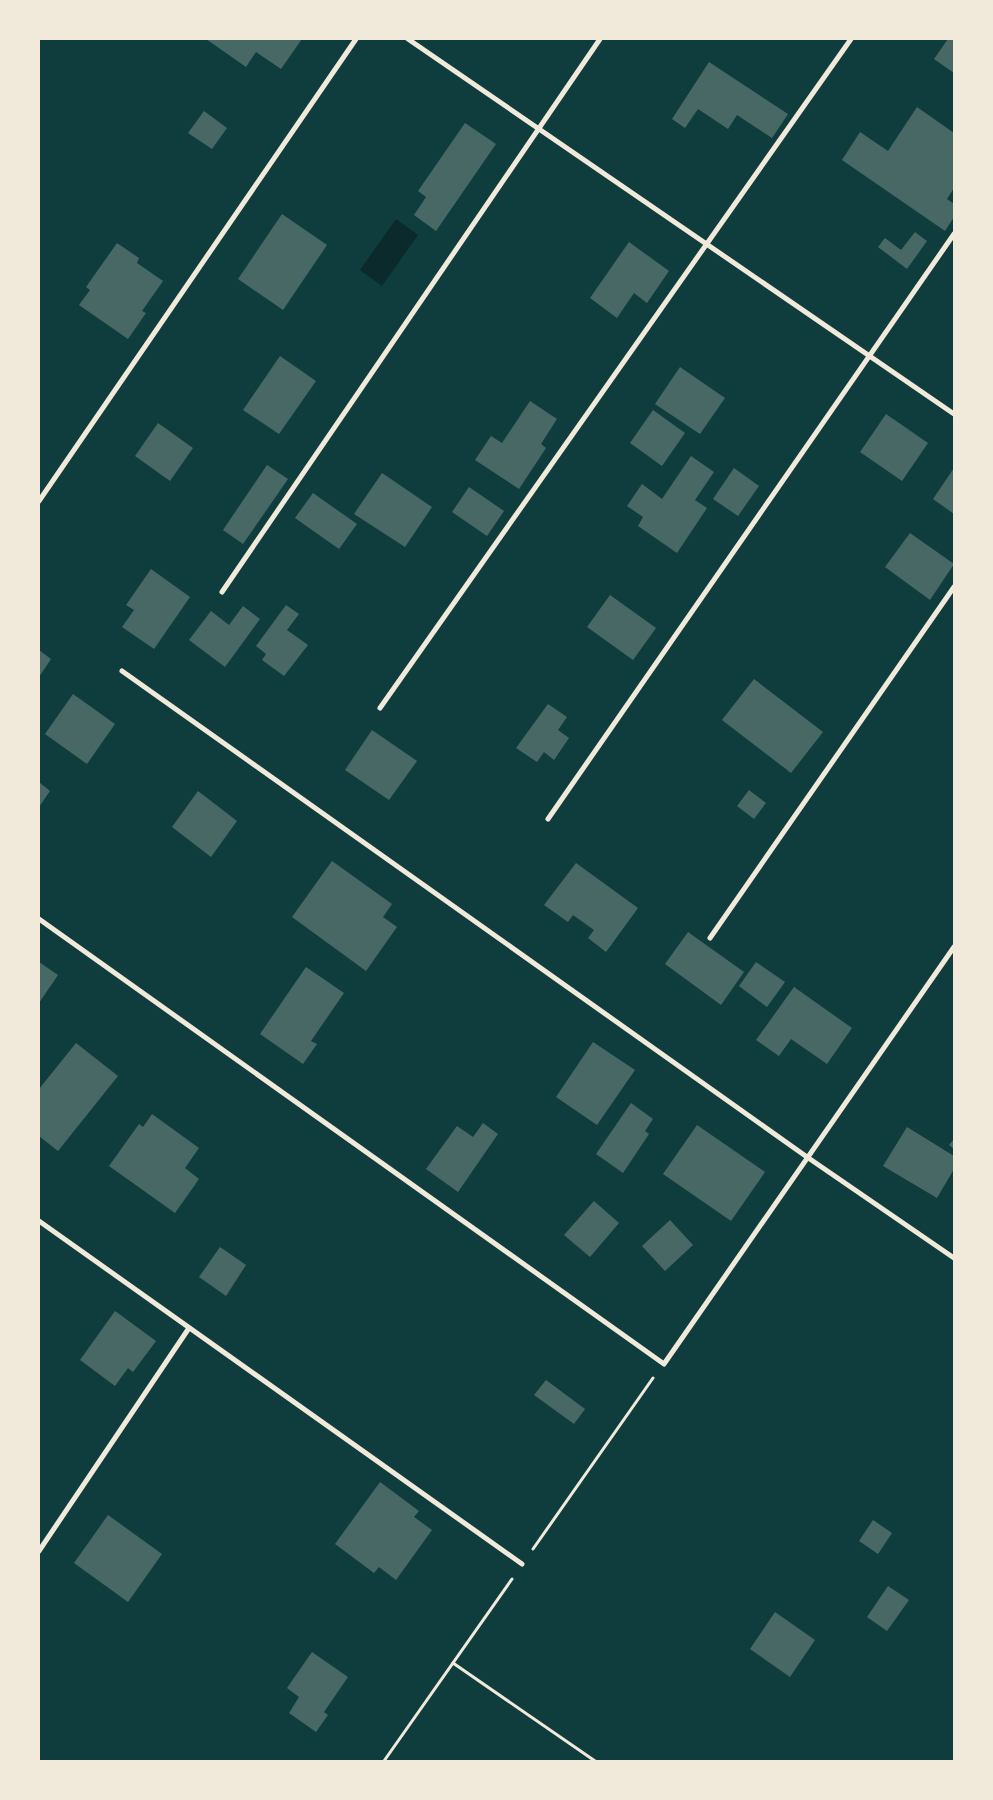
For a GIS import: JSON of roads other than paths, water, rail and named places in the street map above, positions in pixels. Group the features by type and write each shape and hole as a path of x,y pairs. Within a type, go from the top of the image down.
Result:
{"street":[{"path":"39,501 356,39"},
{"path":"408,39 954,414"},
{"path":"222,592 600,39"},
{"path":"380,708 851,39"},
{"path":"548,819 954,234"},
{"path":"710,938 954,586"},
{"path":"122,671 807,1158 954,1258"},
{"path":"39,919 664,1364 954,947"},
{"path":"39,1221 522,1564"},
{"path":"39,1551 189,1328"}],"water":[{"path":"396,219 418,235 382,286 360,270"}]}
